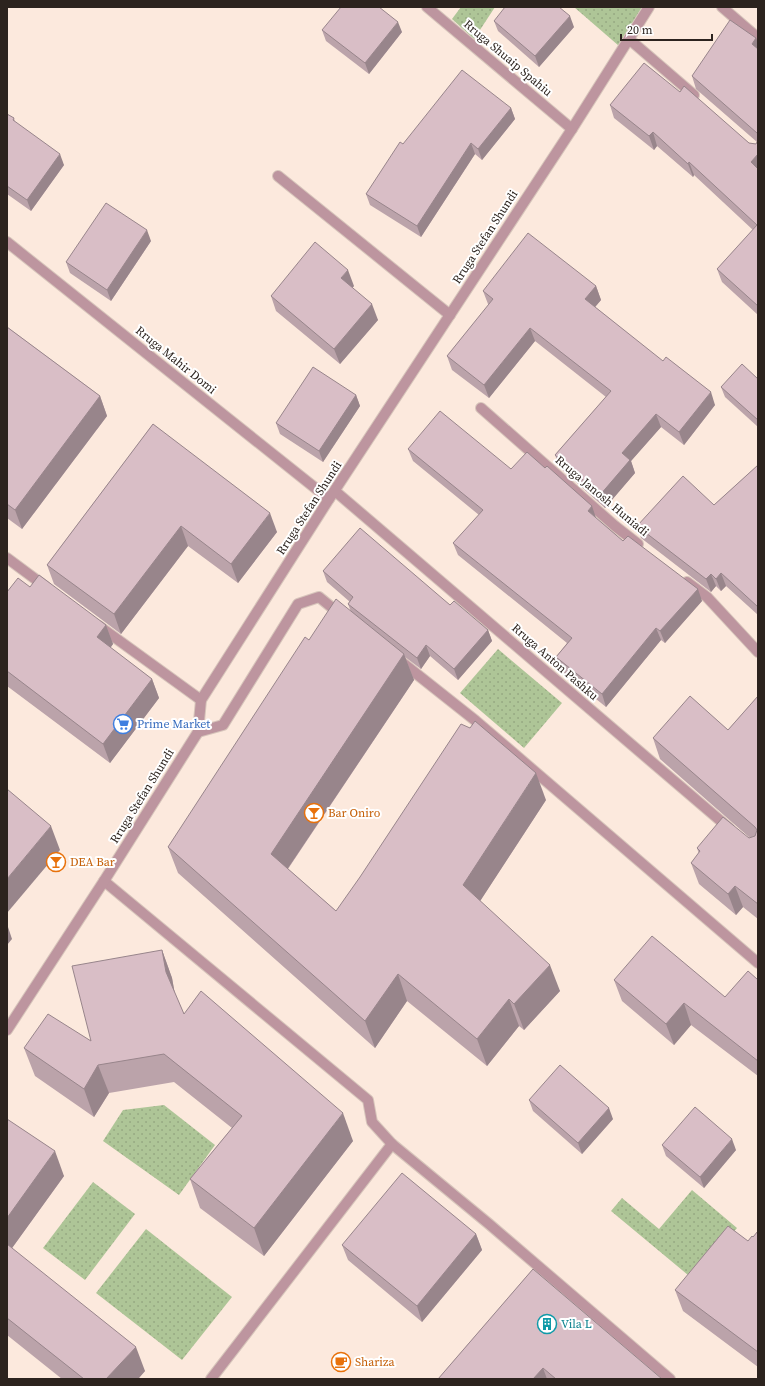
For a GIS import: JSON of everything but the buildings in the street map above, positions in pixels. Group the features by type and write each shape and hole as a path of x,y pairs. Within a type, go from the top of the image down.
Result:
{"street":[{"name":"Rruga Shuaip Spahiu","path":"427,7 572,129"},
{"name":"Rruga Stefan Shundi","path":"7,1030 104,881 198,732 201,700 332,495 572,129 649,7"},
{"path":"722,7 758,38"},
{"path":"629,39 699,100"},
{"path":"278,176 450,315"},
{"name":"Rruga Mahir Domi","path":"7,242 332,495"},
{"name":"Rruga Janosh Huniadi","path":"481,408 615,526 646,550"},
{"name":"Rruga Anton Pashku","path":"332,495 735,833"},
{"path":"7,558 56,594"},
{"path":"677,574 707,598 758,652"},
{"path":"198,732 223,725 298,604 319,598 348,621"},
{"path":"93,622 201,700"},
{"path":"390,653 476,721 758,963"},
{"path":"104,881 368,1100 372,1122 392,1144 670,1379"},
{"path":"212,1379 392,1144"}],"green space":[{"path":"461,7 495,7 474,39 452,19"},
{"path":"574,7 642,7 619,46"},
{"path":"498,649 562,703 524,748 460,693"},
{"path":"164,1105 215,1145 179,1195 103,1141 123,1110"},
{"path":"93,1182 135,1214 85,1280 43,1248"},
{"path":"692,1190 737,1228 694,1280 611,1211 622,1198 659,1229"},
{"path":"146,1229 232,1297 182,1360 96,1293"}],"place":[{"name":"Prime Market","path":"123,724"},
{"name":"Bar Oniro","path":"314,813"},
{"name":"DEA Bar","path":"56,862"},
{"name":"Vila L","path":"547,1324"},
{"name":"Shariza","path":"341,1362"}]}
